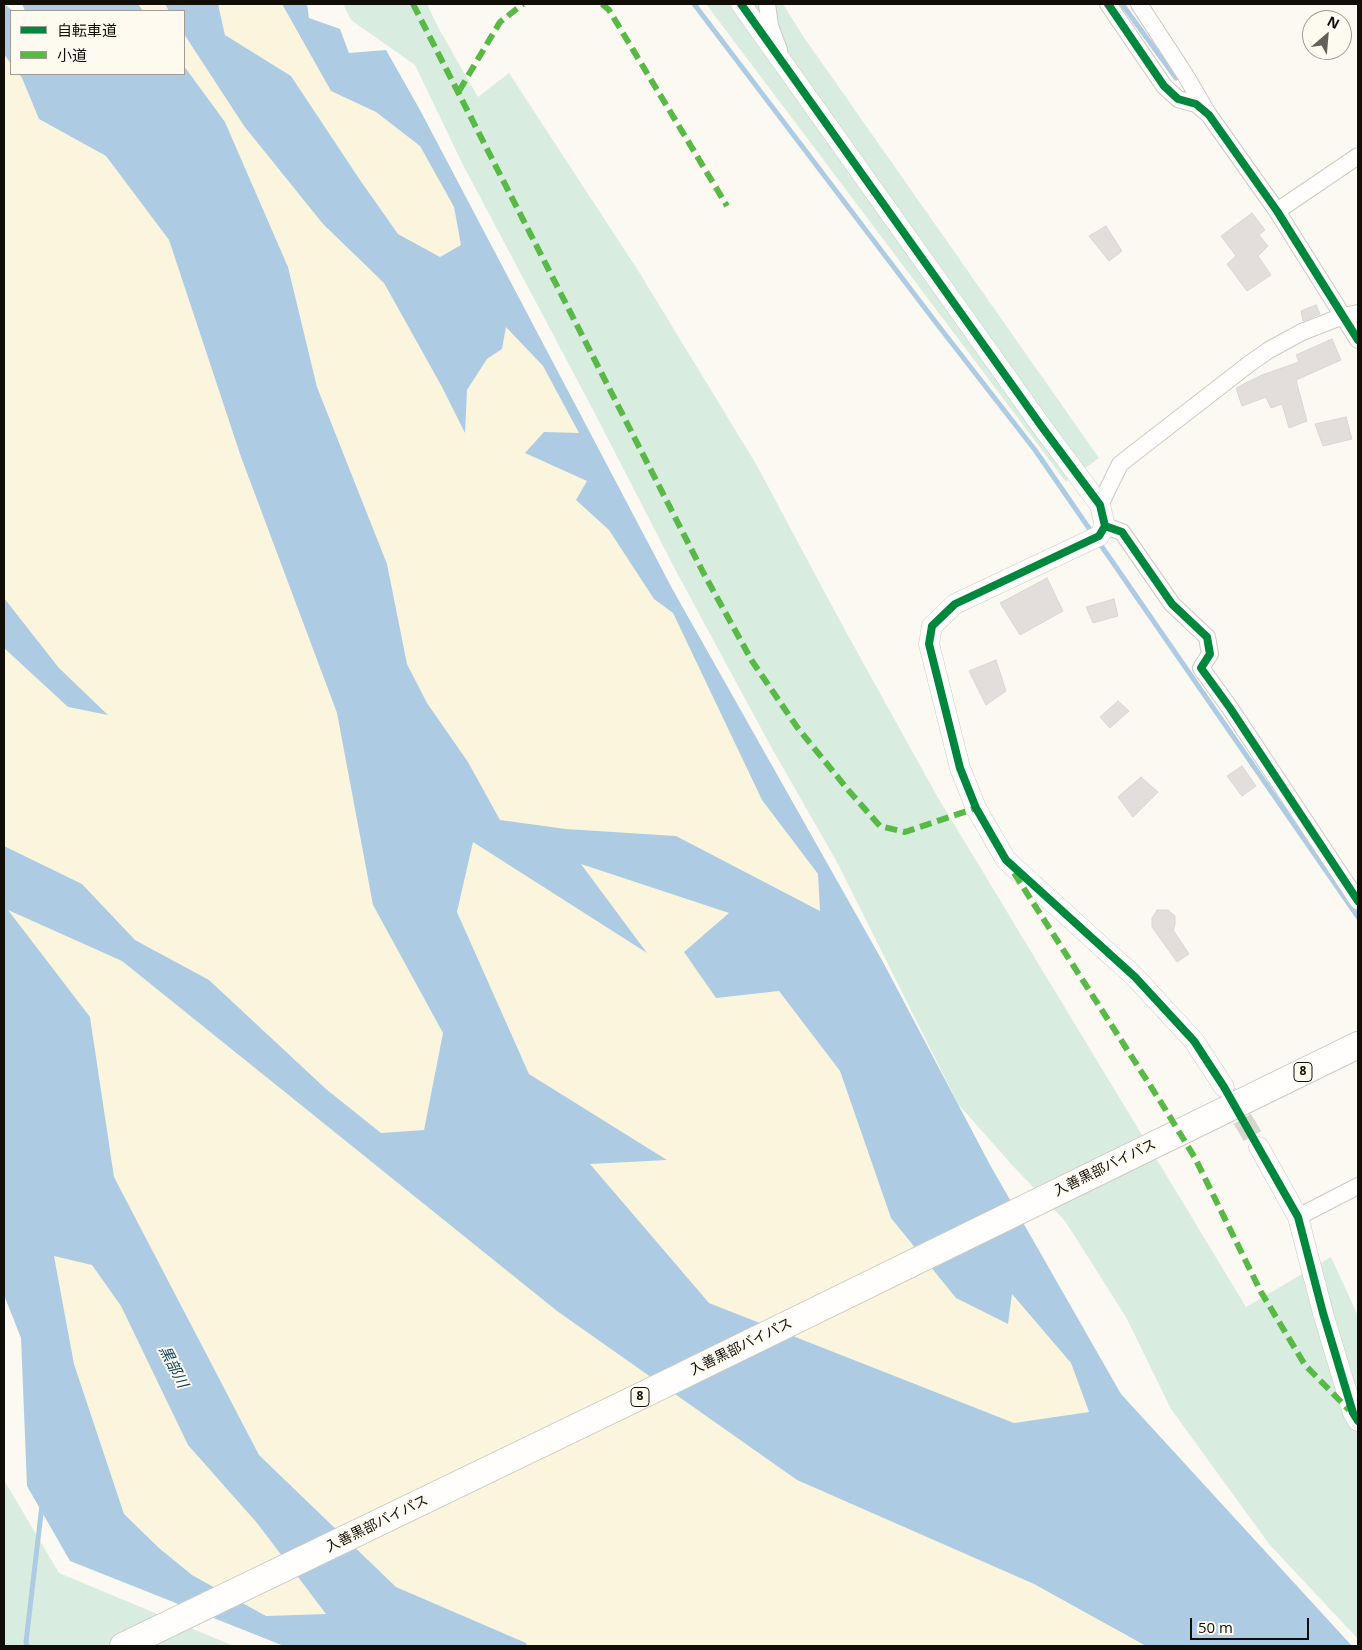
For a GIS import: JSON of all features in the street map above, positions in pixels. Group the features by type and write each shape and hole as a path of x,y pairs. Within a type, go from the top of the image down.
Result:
{"highway":[{"name":"入善黒部バイパス","path":"124,1646 651,1392 1358,1045"}],"street":[{"path":"741,4 1042,427 1100,504 1105,526 1099,536 955,604 932,626 930,644 960,768 976,808 1006,860 1134,977 1194,1041 1224,1087"},
{"path":"767,4 770,26 784,64"},
{"path":"1108,4 1164,86 1178,99 1196,104 1209,115"},
{"path":"1139,4 1209,115 1351,315 1358,340"},
{"path":"1277,211 1358,156"},
{"path":"1100,504 1120,464 1269,350 1302,332 1351,315"},
{"path":"1105,526 1122,532 1172,604 1207,637 1210,654 1201,668 1230,708 1358,901"},
{"path":"1259,1147 1298,1218 1323,1313 1353,1413 1358,1421"},
{"path":"1298,1218 1358,1186"}],"green space":[{"path":"343,4 427,4 478,97 509,73 639,272 756,464 937,796 1246,1307 1331,1257 1358,1316 1358,1639 1269,1544 1171,1409 1126,1317 1065,1221 958,1104 838,864 770,745 676,571 462,163 415,65 351,20"},
{"path":"706,4 783,4 803,36 1099,458 1066,482"},
{"path":"4,1480 59,1573 234,1646 4,1646"}],"sand":[{"path":"138,4 165,4 168,10 142,10"},
{"path":"218,4 282,4 331,91 376,112 420,146 454,207 462,245 440,257 398,234 291,76 225,35"},
{"path":"185,36 244,126 323,224 384,283 442,387 464,432 467,390 487,359 502,349 506,326 543,366 580,434 588,481 576,500 609,530 654,599 673,613 762,800 818,874 820,911 676,836 566,829 500,821 468,762 427,703 407,664 387,564 317,387 288,267 225,122 185,67"},
{"path":"4,54 10,63 10,75 20,75 22,78 39,119 106,156 169,240 241,457 337,713 373,905 443,1033 424,1131 381,1133 326,1089 209,980 135,940 82,884 4,846 4,648 68,707 107,714 59,668 4,598"},
{"path":"473,841 645,952 580,863 730,913 779,991 840,1071 891,1218 1008,1324 1011,1293 1071,1363 1089,1412 1014,1423 709,1303 589,1163 666,1160 529,1074 457,912"},
{"path":"6,909 122,961 557,1311 797,1480 1034,1584 1146,1646 527,1646 526,1643 396,1587 259,1455 114,1177 90,1017"},
{"path":"54,1255 92,1265 121,1306 188,1445 257,1523 326,1614 266,1616 192,1575 159,1548 124,1514 74,1364"}],"water":[{"path":"4,4 12,10 10,10 10,63 4,54"},
{"path":"22,4 138,4 142,10 25,10"},
{"name":"黒部川","path":"165,4 218,4 225,35 291,76 398,234 440,257 461,245 454,207 420,146 376,112 331,91 282,4 307,4 309,18 340,29 349,53 386,50 420,110 674,592 883,962 989,1163 1121,1394 1352,1646 1146,1646 1034,1584 797,1480 557,1311 122,961 8,910 90,1017 114,1177 259,1455 396,1587 526,1643 527,1646 284,1646 70,1561 27,1486 21,1338 4,1295 4,846 82,884 135,940 209,980 326,1089 381,1133 424,1130 443,1033 373,905 337,713 241,457 169,240 106,156 39,119 20,75 185,75 185,67 225,122 288,267 317,387 387,564 407,664 427,703 468,762 500,820 566,829 676,836 820,911 818,874 762,800 673,613 654,599 609,530 576,500 587,481 525,453 544,432 579,433 543,366 506,327 502,349 487,359 467,390 465,433 442,387 384,283 323,224 244,126 185,36 185,10 168,10","holes":["473,842 647,953 581,864 729,913 684,952 716,998 779,991 840,1071 891,1218 956,1298 1008,1324 1012,1294 1071,1363 1089,1412 1014,1423 709,1303 590,1164 667,1160 529,1074 457,912","54,1256 92,1265 121,1306 188,1445 257,1523 326,1614 266,1616 192,1575 159,1548 124,1514 74,1364"]},
{"path":"4,598 59,668 108,715 68,707 4,648"}],"building":[{"path":"1252,213 1265,230 1259,235 1268,246 1258,256 1271,275 1247,291 1227,264 1236,256 1221,236"},
{"path":"1106,226 1122,251 1109,261 1089,236"},
{"path":"1316,305 1320,314 1303,321 1301,311"},
{"path":"1332,339 1341,360 1296,380 1307,421 1289,428 1282,404 1271,408 1266,397 1242,406 1236,388 1262,375 1299,362 1296,355"},
{"path":"1346,417 1352,439 1323,446 1315,424"},
{"path":"1047,578 1063,611 1020,635 1000,603"},
{"path":"1114,599 1118,616 1093,623 1086,607"},
{"path":"996,660 1006,691 986,705 969,671"},
{"path":"1118,701 1129,711 1110,728 1100,717"},
{"path":"1242,766 1256,786 1242,796 1227,776"},
{"path":"1141,777 1158,792 1133,817 1118,797"},
{"path":"1157,910 1168,910 1175,916 1173,930 1189,954 1177,962 1152,927 1152,918"}],"waterway":[{"path":"694,4 1035,450 1093,534"},
{"path":"1122,4 1176,78"},
{"path":"1098,541 1358,917"},
{"path":"27,1646 42,1505"}],"tunnel":[{"path":"1227,1093 1259,1147"}],"marked path":[{"path":"413,4 704,574 752,661 797,727 880,826 905,832 976,808"},
{"path":"459,91 500,22 523,4"},
{"path":"602,4 609,10 727,206"},
{"path":"1014,873 1195,1158 1261,1292 1305,1365 1349,1410"}],"cycle path":[{"path":"741,4 1042,427 1100,505 1105,526 1099,536 955,604 932,626 929,644 960,768 976,808 1006,860 1135,977 1194,1041 1224,1087 1298,1217 1323,1313 1353,1413 1358,1421"},
{"path":"1108,4 1164,86 1178,99 1196,104 1209,115 1277,211 1358,340"},
{"path":"1105,526 1122,532 1172,604 1207,637 1210,654 1201,668 1230,708 1358,901"}]}
